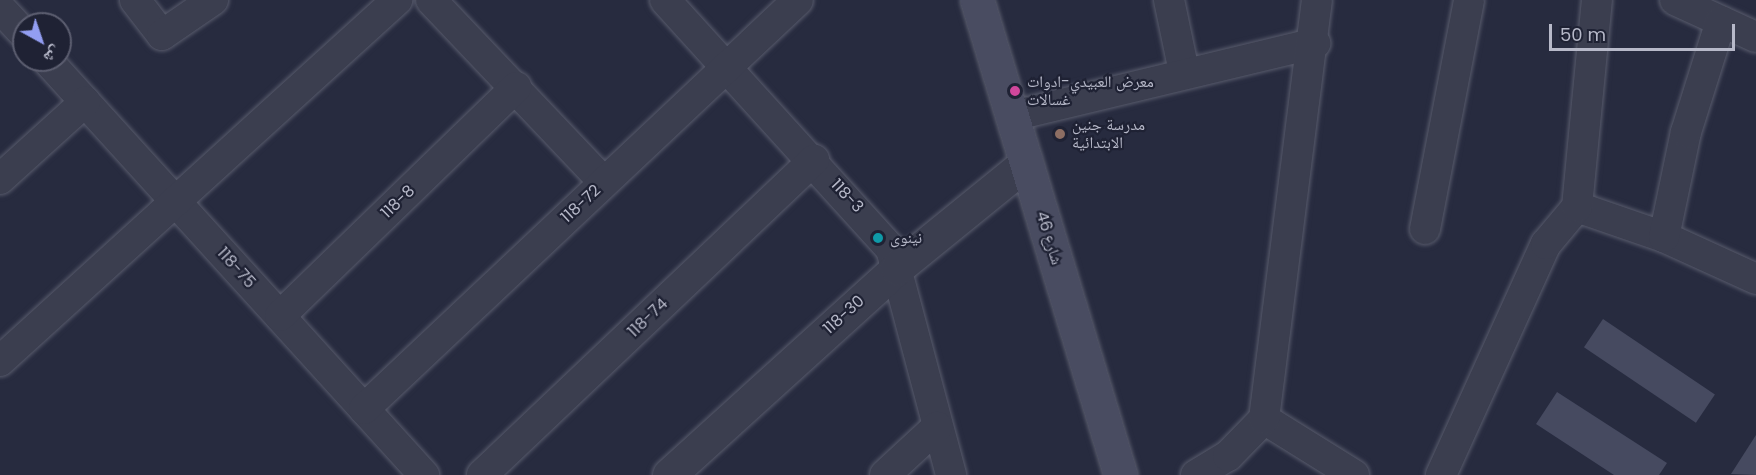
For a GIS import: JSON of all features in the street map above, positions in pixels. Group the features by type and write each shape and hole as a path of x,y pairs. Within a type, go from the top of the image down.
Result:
{"main road":[{"name":"شارع 46","path":"977,0 1120,475"}],"street":[{"path":"135,0 162,35 213,0"},
{"path":"0,360 178,204 397,0"},
{"path":"431,0 604,182"},
{"name":"118-3","path":"665,0 879,231 897,268 951,475"},
{"name":"118-72","path":"364,409 798,0"},
{"path":"1169,0 1184,72"},
{"path":"1196,475 1228,456 1264,419 1315,43 1317,0"},
{"path":"1425,229 1469,0"},
{"path":"1441,475 1546,244 1577,207 1597,0"},
{"path":"1675,0 1756,37"},
{"path":"1664,237 1686,132 1721,21"},
{"path":"1012,116 1184,72 1315,43"},
{"name":"118-75","path":"58,72 424,475"},
{"name":"118-8","path":"280,316 516,87"},
{"path":"0,179 85,102"},
{"name":"118-74","path":"482,475 814,160"},
{"name":"118-30","path":"669,475 897,268 1026,163"},
{"path":"1577,207 1664,237 1756,279"},
{"path":"1264,419 1354,475"},
{"path":"885,475 937,428"}],"building":[{"path":"1603,319 1715,394 1696,423 1584,347"},
{"path":"1557,392 1667,463 1659,475 1614,475 1536,424"},
{"path":"1756,435 1756,475 1731,474"}],"place":[{"name":"معرض العبيدي-ادوات غسالات","path":"1015,91"},
{"name":"مدرسة جنين الابتدائية","path":"1060,134"},
{"name":"نينوى","path":"878,238"}]}
